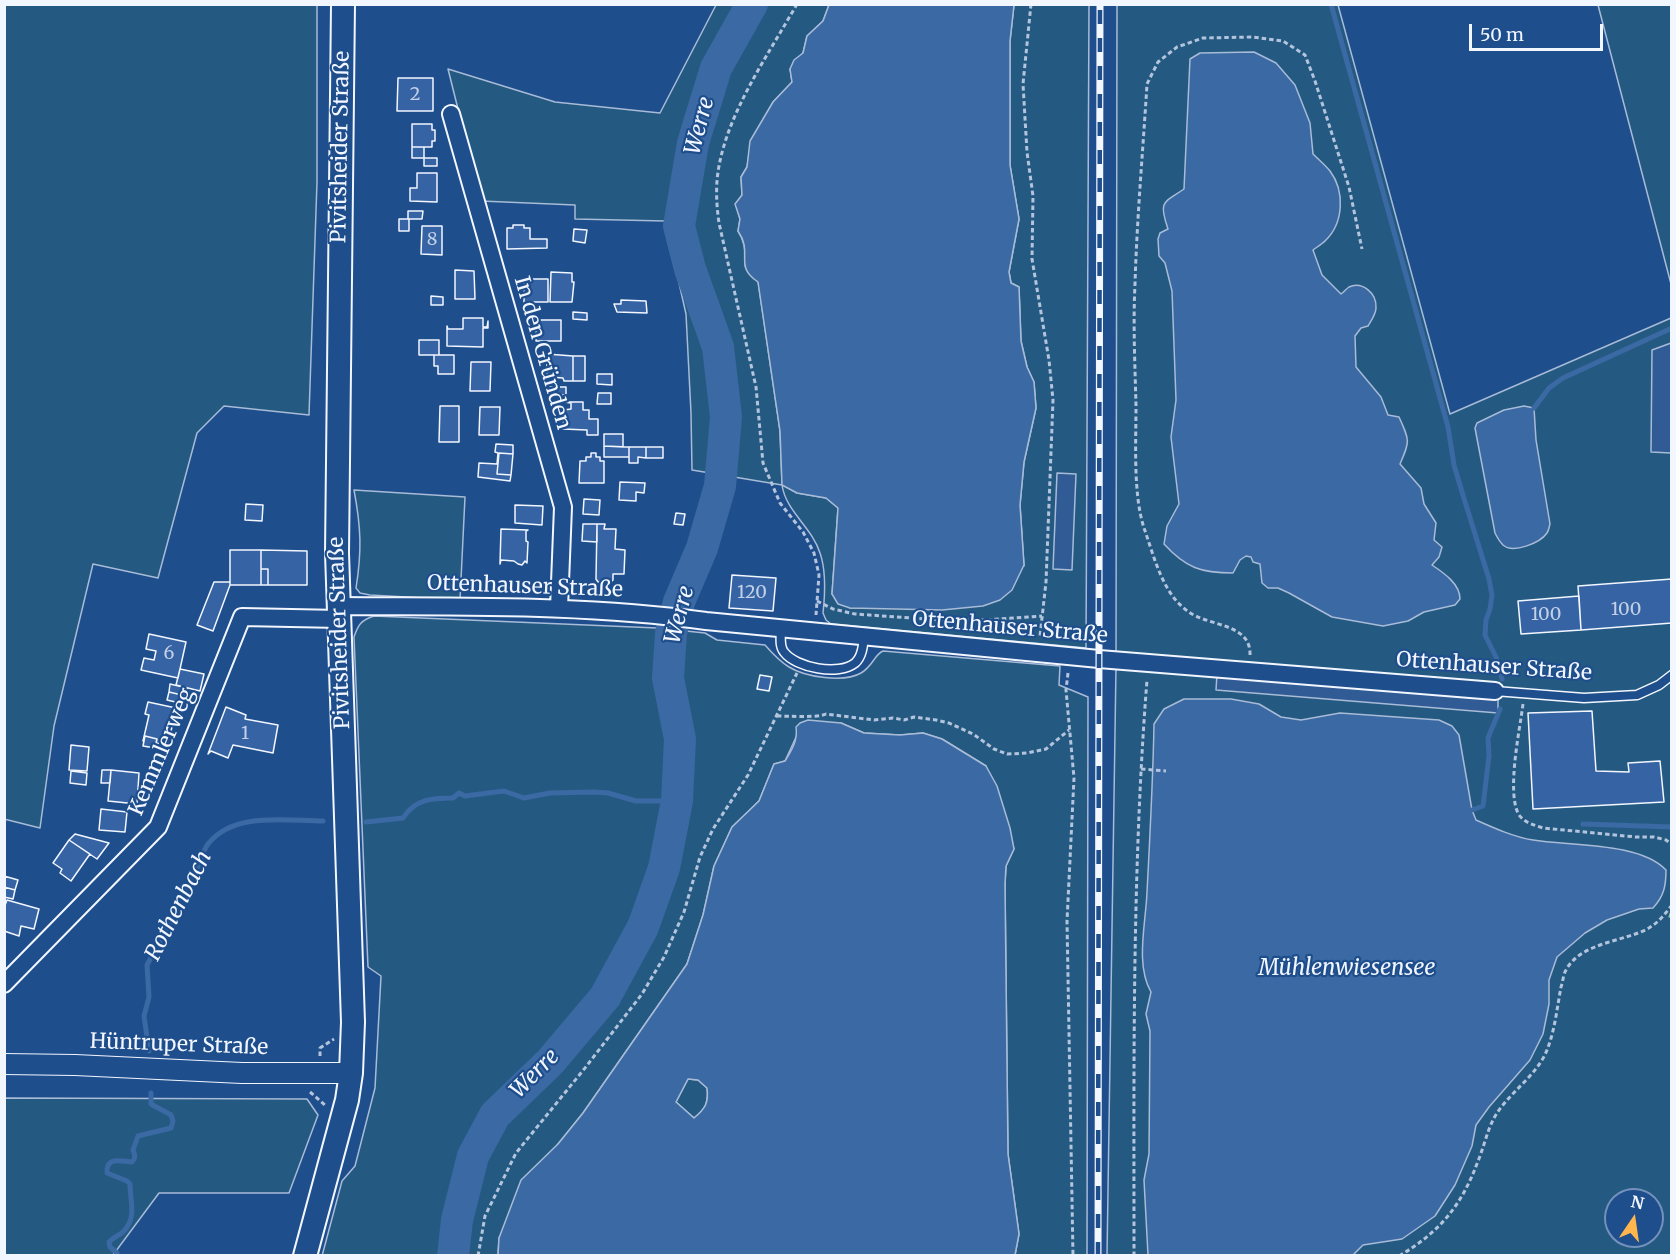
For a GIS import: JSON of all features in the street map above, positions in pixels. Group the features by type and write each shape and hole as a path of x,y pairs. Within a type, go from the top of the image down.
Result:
{"main road":[{"name":"Pivitsheider Straße","path":"305,1256 340,1128 351,1073 353,1022 339,612 337,458 343,4"}],"street":[{"name":"In den Gründen","path":"451,114 563,507 559,608"},
{"name":"Ottenhauser Straße","path":"339,612 559,608 657,614 781,629 1069,656 1495,691"},
{"name":"Kemmlerweg","path":"4,984 158,827 242,617 339,612"},
{"name":"Hüntruper Straße","path":"4,1064 242,1073 351,1073"}],"lane":[{"path":"781,629 780,641 783,651 802,664 832,670 846,668 855,663 860,657 864,637"},
{"name":"Ottenhauser Straße","path":"1495,691 1584,698 1637,695 1659,685 1671,675"}],"path":[{"path":"797,4 751,83 735,117 717,179 717,204 719,223 756,387 763,463 780,503 803,532 814,553 819,575 815,632"},
{"path":"1031,4 1023,84 1027,152 1033,196 1032,259 1049,360 1053,400 1046,582 1038,653"},
{"path":"1250,672 1250,649 1246,638 1236,630 1195,616 1179,603 1162,578 1143,524 1137,479 1134,286 1147,84 1158,62 1177,47 1203,38 1252,37 1283,41 1305,56 1349,187 1362,249"},
{"path":"817,601 832,609 855,614 941,620 1042,616"},
{"path":"1069,656 1066,690 1074,778 1068,921 1073,1256"},
{"path":"1134,1256 1135,998 1140,769 1148,663"},
{"path":"478,1256 485,1216 516,1153 573,1085 642,994 664,957 684,912 700,857 748,775 802,664"},
{"path":"1525,694 1514,769 1515,798 1519,814 1529,824 1543,828 1654,837 1666,840 1671,845"},
{"path":"777,716 820,717 826,714 874,720 924,717 949,723 1007,754 1046,749 1069,730"},
{"path":"1140,769 1166,771"},
{"path":"1399,1256 1438,1229 1456,1208 1470,1183 1494,1118 1547,1051 1565,971 1575,957 1649,928 1663,918 1671,905"}],"shaded area":[{"path":"4,5 317,5 317,182 309,415 224,406 197,433 158,578 93,564 54,726 40,828 4,819"},
{"path":"716,5 829,5 823,21 807,36 803,53 790,69 792,82 773,102 751,141 747,167 741,177 742,195 736,204 740,219 738,231 744,247 747,270 758,281 780,431 782,484 797,493 826,498 838,508 832,594 850,608 882,608 1024,566 1020,505 1024,462 1036,408 1034,382 1027,367 1021,341 1019,287 1011,283 1009,272 1019,219 1010,165 1010,41 1014,5 1089,5 1086,648 831,624 823,613 825,591 820,553 811,535 784,495 782,485 692,470 686,314 665,221 575,219 575,205 481,201 448,69 555,102 660,113"},
{"path":"1117,5 1338,5 1450,414 1671,318 1671,1255 1107,1256 1116,667"},
{"path":"1598,5 1671,5 1671,284"},
{"path":"1671,343 1671,453 1651,452 1652,350"},
{"path":"1057,473 1076,474 1072,570 1053,569"},
{"path":"354,490 465,497 460,600 360,593 356,588 360,539"},
{"path":"374,616 657,628 705,633 717,640 765,645 779,660 796,671 825,678 845,678 861,673 883,651 1060,666 1059,685 1088,697 1087,1255 1015,1255 1019,1234 1008,1154 1005,884 1006,866 1014,849 986,766 942,739 923,733 900,735 864,733 841,723 797,735 785,761 774,764 759,801 732,827 714,866 703,915 687,964 583,1113 558,1144 499,1238 498,1255 322,1256 342,1181 355,1166 375,1088 381,976 368,967 354,637 361,624"},
{"path":"1217,674 1498,696 1498,713 1216,690"},
{"path":"688,1079 698,1080 707,1088 705,1105 694,1118 676,1102"},
{"path":"5,1098 307,1099 318,1115 289,1193 159,1193 113,1255 5,1255"}],"water":[{"path":"829,5 1014,5 1010,41 1010,165 1019,219 1009,272 1011,283 1019,287 1021,341 1027,367 1034,382 1036,408 1024,462 1020,505 1024,565 1012,590 1000,600 983,606 942,610 850,608 838,604 832,594 838,508 826,498 797,493 782,485 780,431 758,282 751,276 745,264 744,246 738,231 740,219 735,204 742,195 741,177 747,167 750,141 773,102 792,82 790,69 794,60 803,53 807,36 823,21"},
{"path":"1254,52 1276,63 1295,85 1310,123 1313,154 1335,179 1340,197 1339,216 1331,234 1313,250 1322,275 1341,294 1349,287 1359,286 1368,290 1374,298 1376,308 1373,317 1368,326 1361,328 1355,336 1356,367 1381,397 1388,415 1399,417 1407,441 1400,464 1421,488 1424,504 1436,523 1434,540 1442,547 1439,557 1432,565 1450,579 1459,594 1460,599 1455,605 1424,612 1408,621 1383,626 1332,617 1278,588 1268,588 1262,583 1260,564 1253,562 1251,557 1246,556 1240,560 1233,573 1212,572 1187,564 1164,544 1167,526 1179,504 1171,437 1176,400 1172,291 1165,263 1159,256 1158,239 1160,233 1168,229 1163,212 1165,203 1184,189 1190,59 1200,53"},
{"path":"1524,406 1534,408 1536,440 1550,524 1544,537 1526,546 1513,548 1503,545 1495,533 1475,428 1477,423 1504,410"},
{"name":"Mühlenwiesensee","path":"1184,699 1231,699 1259,704 1281,717 1301,720 1340,713 1439,720 1452,726 1459,735 1472,810 1476,820 1526,839 1604,847 1639,854 1666,870 1664,890 1653,908 1639,909 1607,920 1585,933 1557,957 1549,980 1549,1004 1543,1034 1530,1060 1476,1125 1472,1146 1455,1185 1435,1216 1402,1239 1363,1245 1353,1255 1148,1255 1144,1180 1149,1154 1150,1031 1146,1014 1151,992 1143,969 1142,956 1154,724 1164,709"},
{"path":"808,720 841,723 864,733 900,735 923,733 942,739 986,766 997,786 1014,849 1006,866 1005,884 1008,1154 1019,1234 1015,1255 498,1255 499,1238 521,1180 558,1144 583,1113 687,964 703,915 714,866 732,827 759,801 774,764 785,761 792,749 796,727","holes":["688,1079 698,1080 707,1088 707,1102 694,1118 676,1102"]}],"building":[{"path":"398,78 433,78 433,111 397,111"},
{"path":"412,124 432,124 432,130 435,130 435,141 432,141 432,147 412,147"},
{"path":"412,147 424,147 424,158 412,158"},
{"path":"424,158 437,158 437,166 424,166"},
{"path":"417,173 437,173 437,202 410,201 410,188 417,188"},
{"path":"408,211 423,211 422,219 408,219"},
{"path":"399,219 409,219 409,231 399,231"},
{"path":"513,225 524,225 524,228 530,228 530,239 547,239 547,248 507,249 507,228 513,228"},
{"path":"422,226 442,226 442,255 421,254"},
{"path":"574,229 587,230 585,243 573,241"},
{"path":"455,270 474,271 475,299 455,299"},
{"path":"551,272 572,273 572,282 574,282 572,302 550,302"},
{"path":"524,279 548,279 548,302 524,305"},
{"path":"431,296 443,297 443,305 431,305"},
{"path":"621,300 646,301 647,313 617,312 614,304 621,304"},
{"path":"573,312 587,313 587,320 573,319"},
{"path":"463,318 483,318 483,327 487,327 488,321 488,328 483,328 483,347 447,346 447,326 448,329 463,329"},
{"path":"536,320 561,320 561,341 536,341"},
{"path":"419,340 439,340 439,355 419,355"},
{"path":"547,354 573,356 573,381 547,377"},
{"path":"434,355 454,355 454,374 438,374 438,366 434,366"},
{"path":"573,356 585,356 585,381 573,381"},
{"path":"471,362 491,362 490,391 470,391"},
{"path":"597,374 612,374 612,385 597,384"},
{"path":"550,387 566,387 566,395 550,395"},
{"path":"598,393 611,393 611,404 597,404"},
{"path":"564,402 583,402 583,410 589,410 589,419 598,419 598,435 587,435 587,430 563,429 564,410 571,409 571,403"},
{"path":"440,406 459,406 459,442 439,442"},
{"path":"480,407 500,407 499,435 479,435"},
{"path":"604,434 623,434 623,447 604,446"},
{"path":"496,444 513,445 513,454 499,453 497,474 511,475 510,481 478,477 479,463 497,464"},
{"path":"604,446 629,447 629,457 604,457"},
{"path":"629,447 646,447 646,458 638,457 638,463 629,463"},
{"path":"646,447 663,447 663,458 646,458"},
{"path":"499,453 513,454 511,475 497,474"},
{"path":"591,453 596,453 600,461 604,461 604,483 579,483 580,461 586,461 586,457 591,457"},
{"path":"620,482 645,483 644,493 636,492 636,501 619,500"},
{"path":"584,499 600,500 599,515 583,514"},
{"path":"246,504 263,505 262,521 245,520"},
{"path":"515,505 543,506 542,525 515,523"},
{"path":"676,513 685,514 683,525 674,524"},
{"path":"583,524 597,524 597,542 582,541"},
{"path":"597,524 605,524 604,529 616,529 615,549 625,550 624,574 613,574 611,582 598,582 596,579"},
{"path":"501,529 528,530 526,531 527,563 525,561 522,565 514,561 501,560 500,564"},
{"path":"230,550 261,550 261,585 230,585"},
{"path":"261,550 307,551 307,585 268,585 268,569 261,569"},
{"path":"261,569 268,569 268,585 261,585"},
{"path":"732,575 776,578 773,611 729,608"},
{"path":"1672,579 1672,623 1581,630 1578,586"},
{"path":"214,582 230,582 230,585 213,631 197,625"},
{"path":"1579,596 1581,630 1521,634 1518,601"},
{"path":"149,634 186,642 178,678 141,670 144,658 154,660 156,651 146,649"},
{"path":"180,669 204,674 200,691 176,685"},
{"path":"760,675 772,677 769,691 757,689"},
{"path":"170,684 187,688 186,696 169,692"},
{"path":"169,692 186,696 184,704 167,700"},
{"path":"148,702 176,708 168,745 156,743 157,739 145,736 143,741 149,715 145,714"},
{"path":"226,707 246,715 245,719 278,725 273,753 233,745 228,758 211,751 208,754"},
{"path":"1592,711 1596,771 1629,772 1628,763 1660,761 1664,802 1533,809 1528,713"},
{"path":"145,736 157,739 155,748 143,746"},
{"path":"71,745 89,747 87,771 69,770"},
{"path":"102,770 111,770 110,783 101,783"},
{"path":"111,770 139,773 137,804 108,801"},
{"path":"71,771 87,773 86,785 70,783"},
{"path":"101,809 127,812 125,832 99,830"},
{"path":"75,834 109,843 97,859 69,840"},
{"path":"69,840 90,854 71,881 60,873 62,869 53,863"},
{"path":"4,876 18,880 15,890 4,887"},
{"path":"4,887 15,890 13,899 4,897"},
{"path":"7,900 39,909 34,929 21,926 19,936 4,931 4,908"}],"waterway":[{"name":"Werre","path":"453,1256 457,1220 473,1156 495,1115 550,1062 605,997 643,927 664,868 677,801 680,739 668,678 671,633 679,602 702,548 720,486 726,417 718,347 690,269 679,226 693,143 716,68 752,4"},
{"path":"1331,4 1448,427 1454,465 1489,579 1492,595 1485,635 1496,657 1502,679"},
{"path":"1534,408 1549,388 1563,378 1672,328"},
{"path":"1472,810 1483,806 1489,756 1488,738 1500,709"},
{"name":"Rothenbach","path":"366,822 403,818 419,803 431,799 453,798 459,793 465,796 504,791 524,798 550,793 594,792 608,793 636,801 677,801"},
{"name":"Rothenbach","path":"149,1051 144,1016 149,997 147,965 208,844 232,826 246,822 323,821"},
{"path":"1583,824 1672,827"},
{"name":"Rothenbach","path":"117,1256 109,1242 128,1226 132,1214 130,1184 107,1173 107,1168 111,1162 115,1161 132,1162 138,1136 171,1128 173,1121 171,1115 151,1104 151,1093"}],"railway":[{"path":"1098,1256 1100,4"}]}
